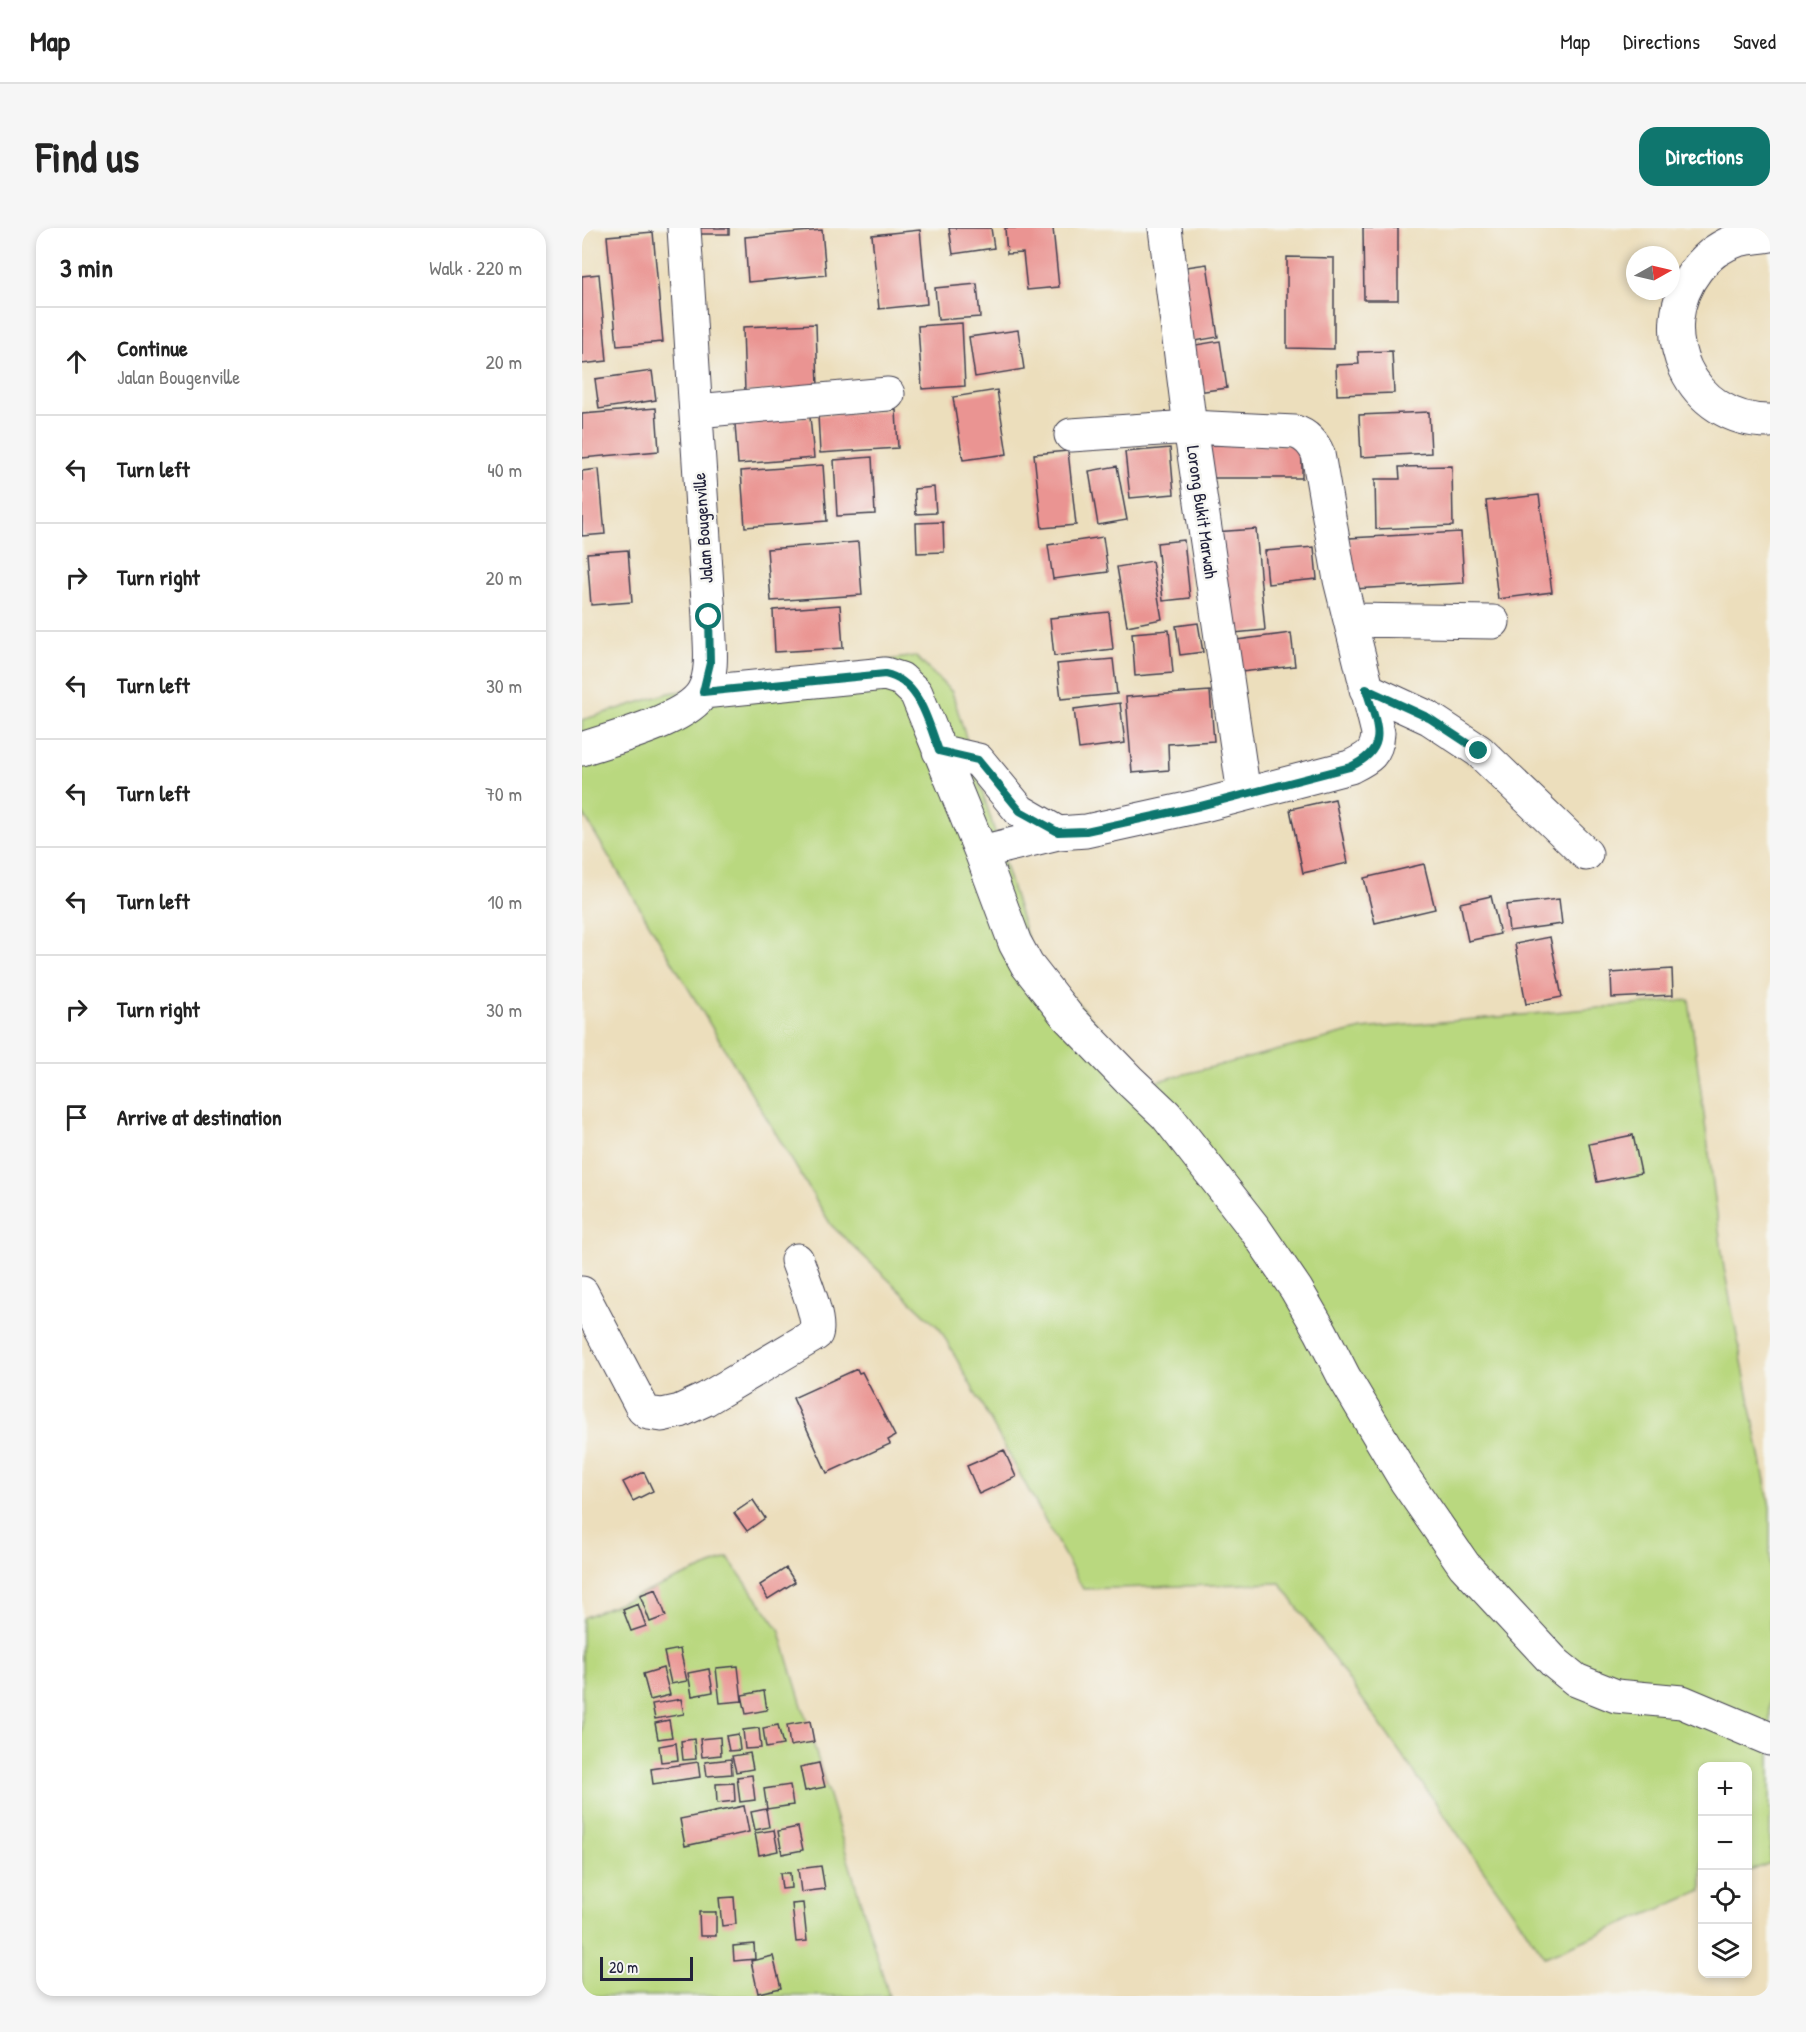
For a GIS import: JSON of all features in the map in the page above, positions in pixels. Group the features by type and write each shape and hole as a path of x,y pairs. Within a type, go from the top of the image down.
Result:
{"street":[{"name":"Jalan Bougenville","path":"684,228 709,617 710,663 703,692"},
{"name":"Lorong Bukit Marwah","path":"1165,228 1190,427 1244,794"},
{"path":"1761,234 1738,240 1719,249 1702,262 1690,278 1681,297 1676,318 1676,339 1680,359 1702,394 1719,408 1738,417 1758,422 1770,421"},
{"path":"696,411 888,394"},
{"path":"981,852 1058,832 1086,831 1200,806 1350,767 1376,748 1378,733 1338,570 1318,454 1311,443 1295,432 1190,427 1071,435"},
{"path":"1351,620 1493,622"},
{"path":"582,749 675,716 692,704 703,692 885,674 893,675 916,693 981,852 1015,943 1027,964 1067,1016 1166,1115 1255,1229 1296,1289 1344,1377 1406,1481 1464,1565 1555,1664 1576,1680 1616,1696 1682,1702 1770,1739"},
{"path":"1366,689 1429,718 1479,751 1586,854"},
{"path":"939,751 978,760 1020,811 1058,832"},
{"path":"582,1293 643,1409 648,1413 671,1414 706,1399 816,1334 818,1330 816,1317 797,1260"}],"green space":[{"path":"915,656 952,692 1032,953 1150,1083 1362,1029 1689,1000 1724,1268 1770,1507 1770,1863 1752,1870 1752,1762 1698,1762 1698,1893 1545,1957 1280,1583 1083,1589 940,1329 831,1225 582,812 582,720 669,693"},
{"path":"728,1558 779,1629 889,1996 582,1996 582,1618"}],"building":[{"path":"699,228 729,228 729,234 699,234"},
{"path":"949,228 991,228 994,248 953,254"},
{"path":"1005,228 1053,228 1059,287 1027,290 1023,253 1007,254"},
{"path":"1363,228 1398,228 1398,300 1364,300"},
{"path":"822,230 826,275 748,282 745,237"},
{"path":"920,230 927,304 879,309 872,235"},
{"path":"653,232 663,342 617,346 607,236"},
{"path":"1287,257 1334,258 1334,349 1287,348"},
{"path":"1207,264 1218,337 1184,343 1173,269"},
{"path":"599,274 607,361 582,364 582,276"},
{"path":"977,284 980,317 938,320 935,288"},
{"path":"962,323 965,386 922,389 918,326"},
{"path":"816,324 818,389 745,392 743,327"},
{"path":"1018,330 1024,369 975,377 969,337"},
{"path":"1220,341 1227,388 1190,393 1183,347"},
{"path":"1392,351 1394,393 1337,395 1336,365 1359,364 1358,352"},
{"path":"652,371 656,400 599,409 595,379"},
{"path":"997,390 1007,454 963,460 953,397"},
{"path":"656,408 659,451 582,458 582,414"},
{"path":"896,410 898,448 820,453 818,415"},
{"path":"1429,412 1431,453 1361,457 1359,415"},
{"path":"810,417 814,458 738,464 735,424"},
{"path":"1203,445 1302,445 1302,478 1203,478"},
{"path":"1170,448 1174,494 1130,498 1125,452"},
{"path":"1068,451 1076,525 1042,528 1034,454"},
{"path":"872,457 875,514 837,516 834,460"},
{"path":"823,465 827,521 745,527 741,471"},
{"path":"1117,466 1127,520 1098,525 1089,471"},
{"path":"1452,466 1453,526 1376,529 1375,479 1400,479 1399,467"},
{"path":"599,469 605,534 582,536 582,471"},
{"path":"934,487 936,513 916,514 914,489"},
{"path":"1539,495 1552,592 1498,599 1486,501"},
{"path":"943,522 944,552 917,553 916,523"},
{"path":"1256,529 1265,630 1223,634 1214,532"},
{"path":"1461,532 1464,583 1352,589 1349,538"},
{"path":"1103,537 1108,572 1053,579 1048,545"},
{"path":"1184,540 1190,598 1163,601 1157,543"},
{"path":"858,542 862,595 771,601 767,549"},
{"path":"1314,547 1317,579 1268,584 1265,551"},
{"path":"628,550 632,602 591,605 587,553"},
{"path":"1152,561 1162,619 1127,626 1117,567"},
{"path":"840,605 843,648 775,652 773,610"},
{"path":"1109,612 1113,649 1054,656 1050,618"},
{"path":"1198,623 1203,652 1180,655 1176,626"},
{"path":"1169,630 1173,673 1135,676 1132,633"},
{"path":"1291,633 1295,666 1241,672 1237,640"},
{"path":"1113,659 1117,694 1061,699 1057,664"},
{"path":"1210,691 1214,741 1168,744 1169,770 1132,773 1126,697"},
{"path":"1120,703 1125,743 1079,749 1074,709"},
{"path":"1335,799 1348,863 1303,873 1290,809"},
{"path":"1424,864 1435,909 1375,923 1364,878"},
{"path":"1491,896 1500,934 1468,941 1460,903"},
{"path":"1559,899 1562,924 1509,931 1506,905"},
{"path":"1550,937 1562,997 1526,1004 1515,944"},
{"path":"1672,969 1673,995 1612,998 1611,973"},
{"path":"1633,1135 1641,1173 1597,1182 1589,1144"},
{"path":"857,1369 859,1373 862,1372 895,1436 888,1440 890,1444 827,1473 793,1398"},
{"path":"1004,1450 1016,1477 979,1494 967,1466"},
{"path":"644,1472 653,1491 633,1501 623,1482"},
{"path":"753,1500 765,1518 747,1531 734,1513"},
{"path":"786,1568 795,1582 768,1599 760,1585"},
{"path":"656,1589 666,1616 650,1622 640,1595"},
{"path":"638,1604 646,1626 631,1631 623,1610"},
{"path":"680,1649 687,1681 671,1684 664,1652"},
{"path":"738,1666 742,1701 720,1703 716,1668"},
{"path":"663,1668 670,1695 650,1700 643,1674"},
{"path":"709,1669 713,1692 692,1696 688,1673"},
{"path":"764,1691 767,1710 746,1714 742,1695"},
{"path":"681,1699 684,1714 655,1719 652,1704"},
{"path":"669,1720 672,1737 658,1739 655,1723"},
{"path":"810,1721 814,1742 790,1746 787,1725"},
{"path":"778,1725 783,1745 766,1748 763,1728"},
{"path":"759,1728 761,1748 745,1749 743,1730"},
{"path":"738,1734 740,1750 729,1751 726,1736"},
{"path":"720,1737 721,1755 702,1757 700,1739"},
{"path":"694,1739 696,1759 683,1760 681,1741"},
{"path":"676,1743 678,1760 661,1762 659,1746"},
{"path":"750,1753 753,1769 736,1772 732,1756"},
{"path":"731,1759 732,1774 707,1776 705,1762"},
{"path":"698,1762 700,1777 653,1784 651,1769"},
{"path":"819,1763 825,1787 805,1791 800,1767"},
{"path":"752,1775 755,1800 740,1802 737,1777"},
{"path":"734,1783 735,1801 717,1803 716,1784"},
{"path":"790,1785 793,1805 767,1809 764,1789"},
{"path":"744,1806 749,1832 685,1846 680,1819"},
{"path":"766,1809 769,1827 755,1830 751,1812"},
{"path":"798,1827 803,1850 782,1854 778,1831"},
{"path":"774,1830 778,1851 759,1855 755,1833"},
{"path":"821,1866 825,1889 801,1892 798,1869"},
{"path":"780,1873 790,1873 791,1888 782,1889"},
{"path":"734,1897 736,1924 722,1926 719,1898"},
{"path":"803,1903 807,1941 796,1942 792,1904"},
{"path":"699,1912 716,1912 716,1936 700,1936"},
{"path":"754,1944 755,1959 734,1961 733,1946"},
{"path":"773,1956 781,1988 758,1993 751,1961"}],"route":[{"path":"709,617 710,663 703,692 893,675 916,693 939,751 978,760 1020,811 1058,832 1086,831 1200,806 1350,767 1367,758 1376,748 1378,733 1366,689 1429,718 1479,751"}]}
